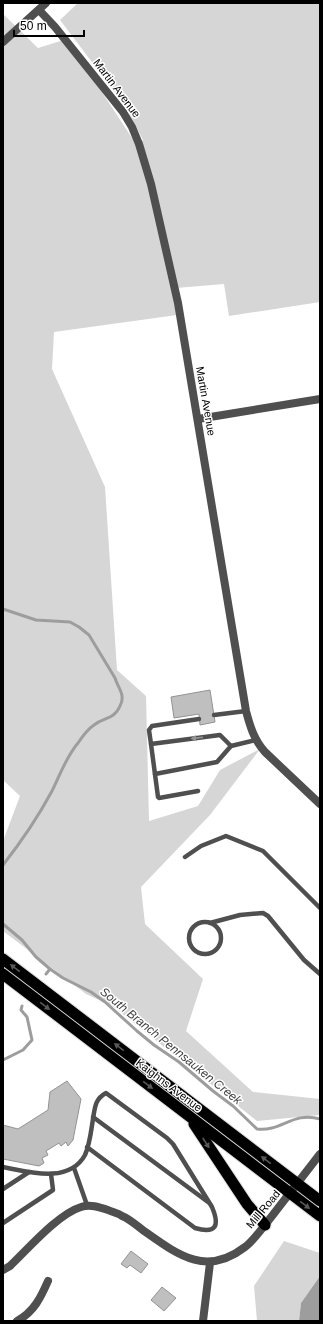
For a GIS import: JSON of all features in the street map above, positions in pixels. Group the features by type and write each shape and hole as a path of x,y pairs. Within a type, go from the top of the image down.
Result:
{"highway":[{"name":"Kaighns Avenue","path":"3,959 320,1201"},
{"name":"Kaighns Avenue","path":"3,974 320,1216"},
{"path":"189,1116 247,1204 265,1225"}],"street":[{"path":"3,42 46,3"},
{"name":"Martin Avenue","path":"39,10 55,27 123,112 132,127 139,144 151,184 178,303 246,711 251,730 259,746 320,804"},
{"path":"198,420 320,399"},
{"name":"Mill Road","path":"210,1263 227,1257 246,1247 298,1184 320,1154"},
{"path":"3,1270 10,1266 60,1218 72,1210 87,1206 100,1208 123,1216 152,1237 187,1258 210,1263 203,1321"},
{"path":"18,1321 22,1319 39,1302 48,1281"}],"lane":[{"path":"214,716 246,711"},
{"path":"198,791 158,797 149,730 152,726 199,719"},
{"path":"151,744 220,735 231,746"},
{"path":"155,774 217,762 231,746 256,740"},
{"path":"185,857 201,846 226,836 263,851 320,908"},
{"path":"210,923 219,930 221,940 220,945 212,952 202,954 193,948 191,944 190,934 196,926 206,922 210,923 240,915 263,913 268,916 304,960 320,974"},
{"path":"3,1167 51,1174 74,1168 84,1155 87,1147 90,1139 96,1102 106,1093 173,1144 210,1204 216,1217 216,1224 213,1228 206,1231 195,1228 87,1147"},
{"path":"93,1117 210,1204"},
{"path":"74,1168 87,1206"},
{"path":"3,1189 29,1172"},
{"path":"3,1223 53,1190 51,1174"}],"shaded area":[{"path":"78,3 320,3 320,302 229,316 224,284 176,288 177,315 54,332 52,369 105,487 117,670 146,696 149,821 198,806 220,770 260,749 210,815 141,887 145,924 203,979 186,1031 253,1092 320,1099 320,1115 257,1121 114,1007 86,994 3,931 3,841 20,796 3,780 3,14 38,48 67,39 136,144 143,140 126,107 60,20"},
{"path":"284,1241 320,1253 320,1276 301,1303 299,1321 257,1321 254,1286"},
{"path":"320,1276 320,1321 299,1321 301,1303"}],"building":[{"path":"210,690 215,722 200,725 199,714 174,718 171,697"},
{"path":"67,1081 81,1099 73,1140 68,1146 66,1142 61,1146 59,1143 46,1151 48,1155 42,1158 44,1163 39,1166 3,1159 3,1125 18,1129 48,1110 50,1092"},
{"path":"131,1251 148,1264 141,1273 130,1265 127,1268 121,1264"},
{"path":"162,1287 176,1298 164,1311 151,1300"}],"waterway":[{"name":"South Branch Pennsauken Creek","path":"3,609 36,620 70,622 79,627 89,635 115,678 122,695 122,702 118,711 92,727 85,733 74,748 41,810 3,865"},
{"name":"South Branch Pennsauken Creek","path":"3,924 22,940 36,957 50,969 63,978 91,992 105,1002 154,1045 179,1062 233,1106 257,1129 273,1128 295,1119 311,1117 320,1119"},
{"name":"South Branch Pennsauken Creek","path":"46,974 50,969"},
{"path":"3,1060 23,1050 32,1040 27,1017 21,1010 22,1006"}]}
